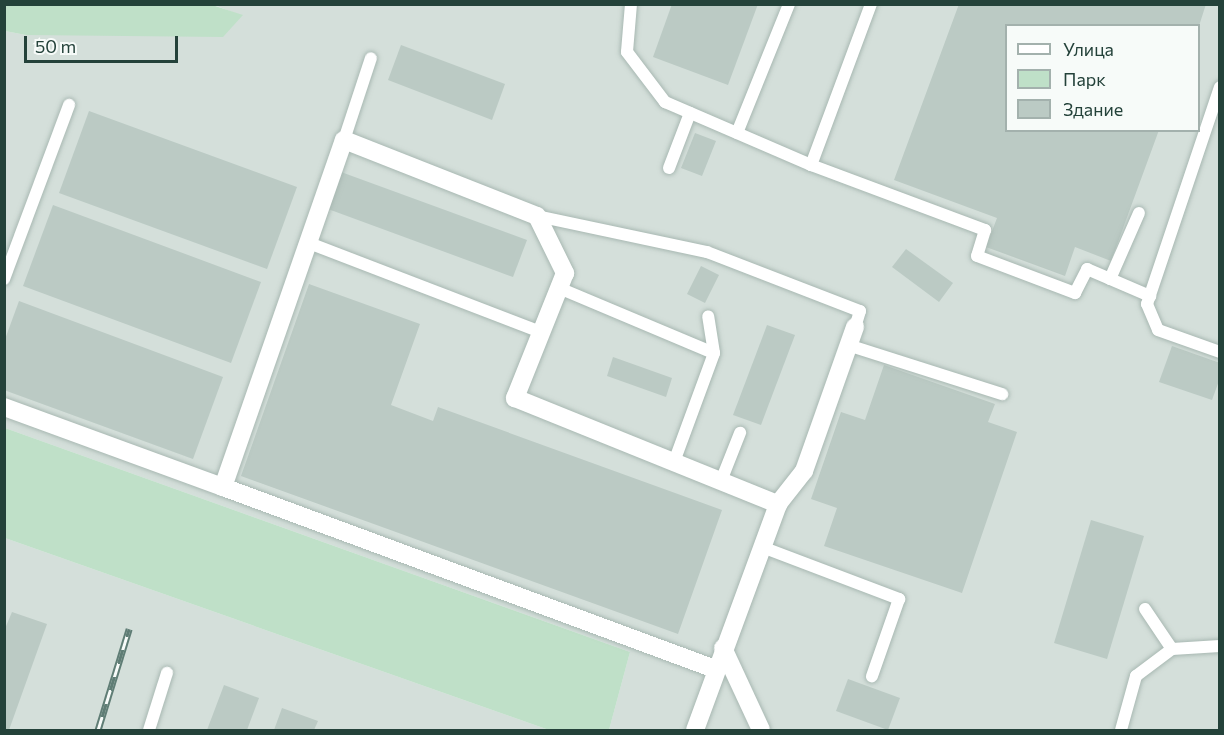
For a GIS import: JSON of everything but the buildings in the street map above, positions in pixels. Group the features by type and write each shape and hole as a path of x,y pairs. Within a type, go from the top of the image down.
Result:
{"street":[{"path":"223,487 344,140 537,216 565,273 515,398 778,504"},
{"path":"695,730 715,669 778,504 804,471 855,327"},
{"path":"4,406 715,669"},
{"path":"723,648 760,730"}],"lane":[{"path":"631,4 627,52 665,102 811,165 985,230 977,256 988,261 1075,293 1087,269 1150,296"},
{"path":"737,134 789,4"},
{"path":"811,165 871,4"},
{"path":"344,140 371,58"},
{"path":"1220,87 1147,304 1158,330 1220,352"},
{"path":"4,279 69,105"},
{"path":"669,168 690,113"},
{"path":"1110,279 1139,213"},
{"path":"537,216 707,252 860,311 855,327"},
{"path":"309,243 542,332"},
{"path":"559,288 714,353"},
{"path":"674,462 714,353 708,316"},
{"path":"848,345 1002,394"},
{"path":"721,481 740,433"},
{"path":"762,547 898,599 872,676"},
{"path":"1145,609 1172,649"},
{"path":"1120,730 1137,676 1172,649 1220,646"},
{"path":"149,730 167,673"}],"shaded area":[{"path":"212,4 1219,5 1219,730 609,730 630,652 5,428 5,31 26,35 242,16"},
{"path":"5,538 549,730 5,730"}],"green space":[{"path":"4,5 212,5 243,15 223,37 26,35 5,31"},
{"path":"5,428 630,652 609,730 549,730 5,538"}],"railway":[{"path":"98,730 129,629"}]}
